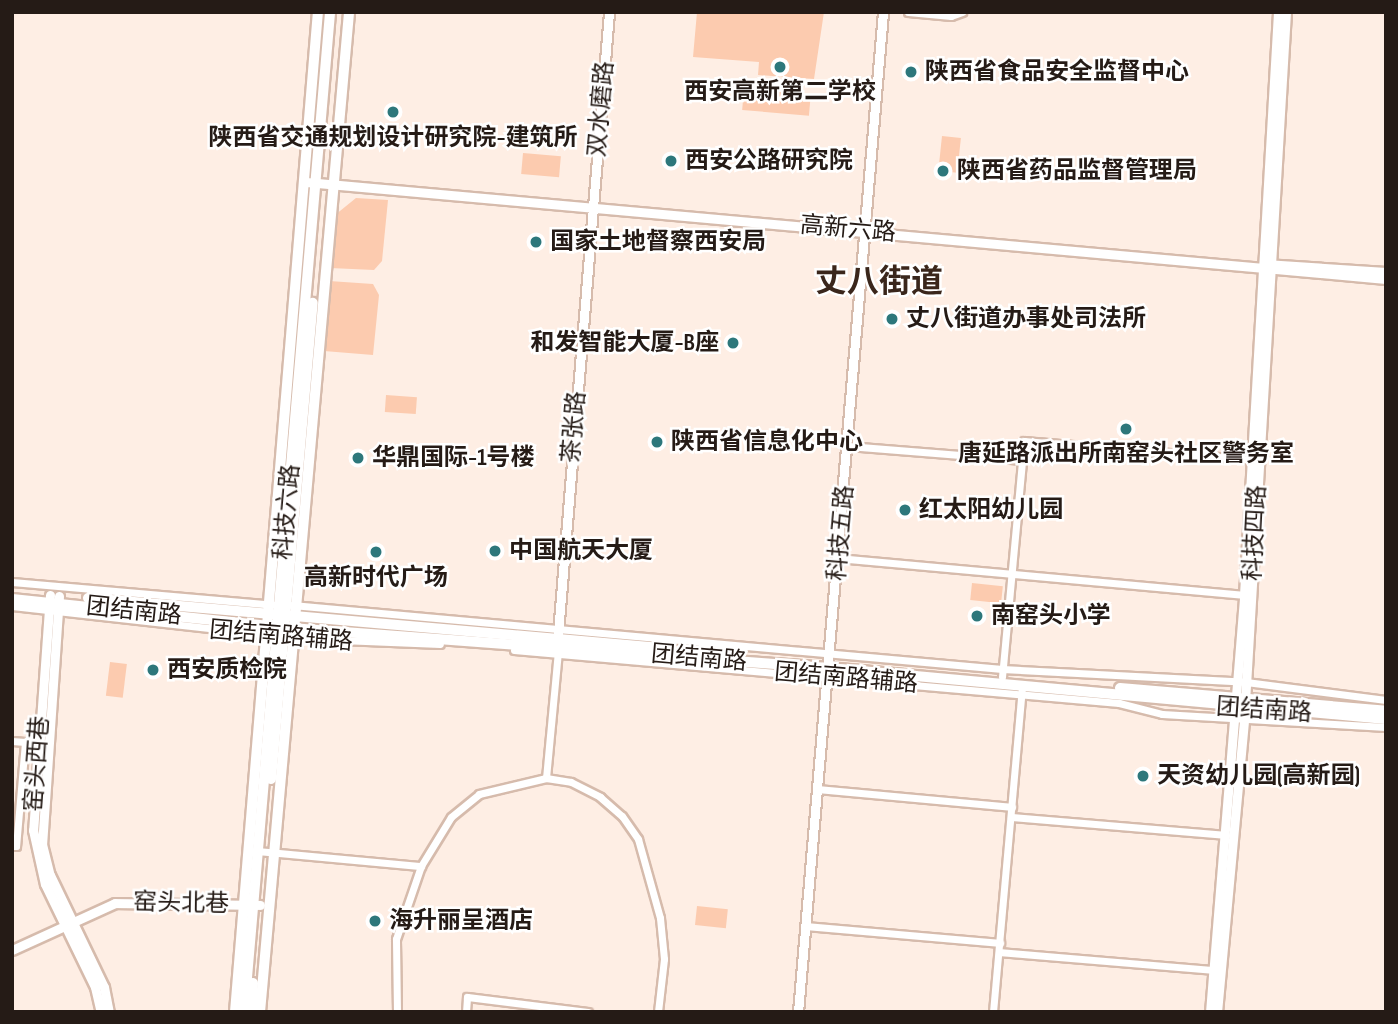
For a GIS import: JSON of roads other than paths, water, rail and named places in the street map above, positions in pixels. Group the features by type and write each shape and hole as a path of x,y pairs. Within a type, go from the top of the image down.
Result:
{"main road":[{"path":"318,12 319,183"},
{"name":"科技六路","path":"244,1012 253,905 265,852 281,621 331,12"},
{"name":"科技六路","path":"319,183 337,12"},
{"path":"235,1012 253,905 319,183 349,12"},
{"name":"团结南路","path":"12,591 54,603"},
{"name":"团结南路","path":"12,599 828,665 1002,673 1386,711"},
{"name":"团结南路","path":"828,665 1240,714 1386,719"},
{"path":"260,1012 265,852"},
{"name":"科技六路","path":"251,1012 253,905"}],"street":[{"name":"双水磨路","path":"593,206 609,12"},
{"name":"科技五路","path":"798,1012 883,12"},
{"path":"908,12 951,16 962,12"},
{"name":"科技四路","path":"1268,265 1278,12"},
{"name":"科技四路","path":"1217,1012 1240,714 1286,12"},
{"name":"高新六路","path":"319,183 1268,265 1386,272"},
{"name":"茶张路","path":"557,642 593,206"},
{"name":"高新六路","path":"1268,265 1386,279"},
{"path":"1256,460 1024,441 1002,673 1242,681 1386,700"},
{"path":"848,446 1022,460"},
{"name":"科技四路","path":"1242,681 1244,595 1256,460"},
{"path":"838,558 1244,595"},
{"name":"团结南路辅路","path":"12,582 281,621"},
{"name":"团结南路辅路","path":"12,606 54,603 828,665"},
{"name":"窑头西巷","path":"54,603 40,824 50,875 69,924"},
{"path":"547,778 557,642"},
{"path":"993,1012 1022,690"},
{"path":"1240,714 1386,727"},
{"name":"科技四路","path":"1210,1012 1240,714"},
{"path":"12,741 25,742 16,846 12,846"},
{"path":"397,1012 396,939 421,866 465,803 493,788 547,778 571,782 600,797 622,816 638,839 660,918 664,959 657,1012"},
{"path":"818,789 1012,807"},
{"path":"1012,817 1226,835"},
{"path":"265,852 421,866"},
{"name":"窑头北巷","path":"12,950 115,903 253,905"},
{"path":"69,924 95,987 101,1012"},
{"path":"69,924 104,987 109,1012"},
{"path":"806,926 1214,970"},
{"path":"466,1012 467,997 588,1012"}],"place":[{"name":"西安高新第二学校","path":"780,67"},
{"name":"陕西省食品安全监督中心","path":"911,72"},
{"name":"陕西省交通规划设计研究院-建筑所","path":"393,112"},
{"name":"西安公路研究院","path":"671,161"},
{"name":"陕西省药品监督管理局","path":"943,171"},
{"name":"国家土地督察西安局","path":"536,242"},
{"name":"丈八街道办事处司法所","path":"892,319"},
{"name":"和发智能大厦-B座","path":"733,343"},
{"name":"唐延路派出所南窑头社区警务室","path":"1126,429"},
{"name":"陕西省信息化中心","path":"657,442"},
{"name":"华鼎国际-1号楼","path":"358,458"},
{"name":"红太阳幼儿园","path":"905,510"},
{"name":"中国航天大厦","path":"495,551"},
{"name":"高新时代广场","path":"376,552"},
{"name":"南窑头小学","path":"977,616"},
{"name":"西安质检院","path":"153,670"},
{"name":"天资幼儿园(高新园)","path":"1143,776"},
{"name":"海升丽呈酒店","path":"375,921"}],"district":[{"name":"丈八街道","path":"879,283"}]}
